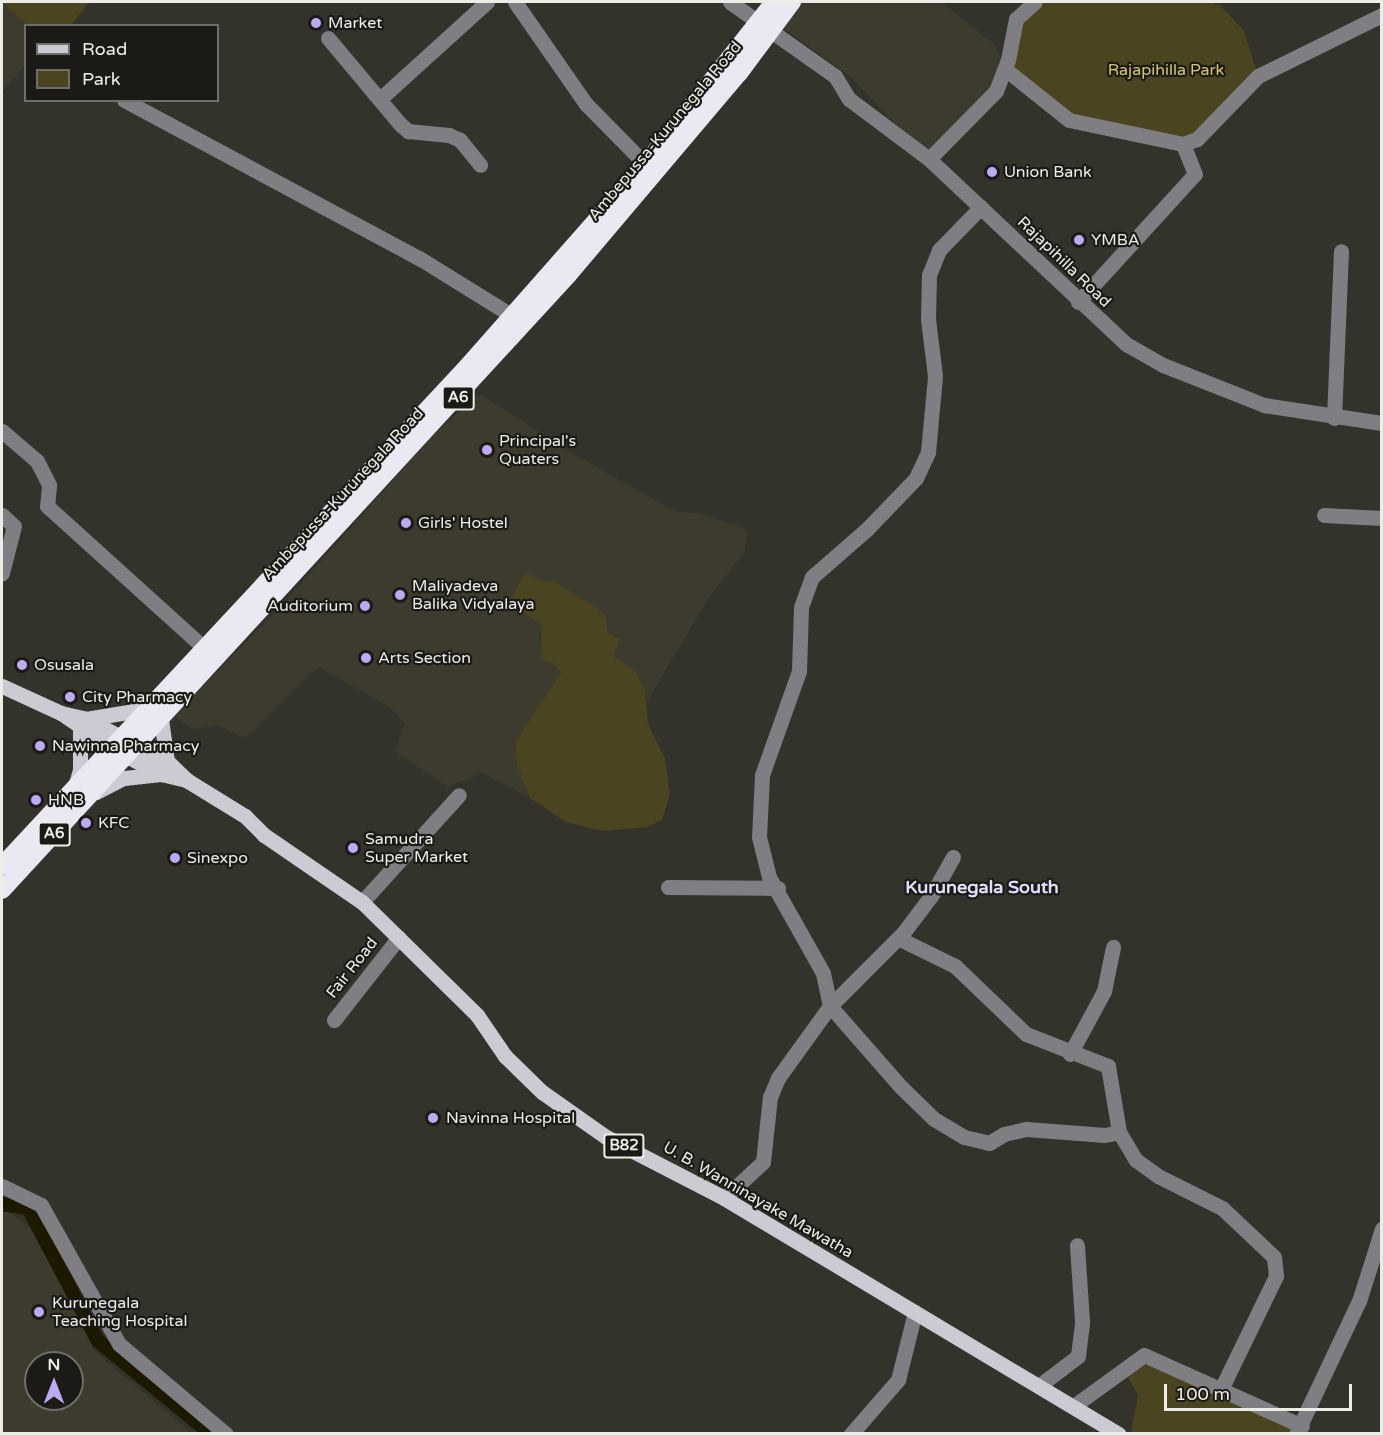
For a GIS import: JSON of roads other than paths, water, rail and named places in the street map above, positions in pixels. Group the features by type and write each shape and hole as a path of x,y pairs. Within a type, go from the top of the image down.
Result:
{"highway":[{"name":"Ambepussa-Kurunegala Road","path":"765,28 774,2"},
{"name":"Ambepussa-Kurunegala Road","path":"153,714 186,686 267,606 435,423 650,170 765,28 792,2"},
{"name":"Ambepussa-Kurunegala Road","path":"2,890 82,792 153,714 203,647 422,416 511,315 650,170"},
{"name":"Ambepussa-Kurunegala Road","path":"2,866 82,792"}],"main road":[{"name":"B82","path":"2,686 83,724 123,747"},
{"path":"153,714 164,767 82,792 80,769 83,724 153,714"},
{"name":"U. B. Wanninayake Mawatha","path":"123,747 164,767 244,816 264,835 362,902 477,1015 505,1056 542,1092 606,1137 724,1198 1075,1405 1119,1434"}],"street":[{"path":"381,98 487,2"},
{"path":"515,2 586,104 650,170"},
{"name":"Rajapihilla Road","path":"730,2 835,76 849,99 929,159 1078,302 1126,344 1163,365 1264,405 1334,418 1382,423"},
{"path":"929,159 996,91 1005,69 1016,20 1035,2"},
{"path":"1005,69 1069,120 1184,144 1197,139 1258,76 1382,15"},
{"path":"328,38 408,131 449,135 460,140 480,165"},
{"path":"128,102 419,258 511,315"},
{"path":"1078,302 1196,174 1184,144"},
{"path":"981,207 939,250 929,275 928,319 936,376 928,452 916,477 867,529 812,577 801,607 799,671 762,775 762,859 823,973 830,1006 901,1087 934,1119 964,1137 989,1143 1004,1134 1026,1129 1105,1135 1119,1132"},
{"path":"1334,418 1341,251"},
{"path":"2,431 37,461 49,484 47,506 203,647"},
{"path":"2,515 14,526 2,573"},
{"path":"1324,515 1382,518"},
{"path":"362,902 459,795"},
{"path":"724,1198 763,1162 770,1097 778,1078 830,1006 898,938 931,896 953,857"},
{"path":"668,887 778,888"},
{"name":"Fair Road","path":"334,1020 399,938"},
{"path":"898,938 955,966 1026,1034 1070,1054 1108,1066 1119,1132 1136,1160 1158,1176 1222,1208 1274,1257 1276,1276 1222,1387"},
{"path":"1070,1054 1104,991 1113,947"},
{"path":"2,1186 41,1205 119,1344 226,1434"},
{"path":"1075,1405 1144,1355 1222,1387 1299,1430 1359,1301 1382,1229"},
{"path":"1040,1385 1078,1356 1082,1321 1077,1245"},
{"path":"851,1434 898,1380 915,1312"}],"waterway":[{"path":"2,1204 28,1208 98,1341 211,1434"}],"place":[{"name":"Market","path":"316,23"},
{"name":"Union Bank","path":"992,172"},
{"name":"YMBA","path":"1079,240"},
{"name":"Principal's Quaters","path":"487,450"},
{"name":"Girls' Hostel","path":"406,523"},
{"name":"Maliyadeva Balika Vidyalaya","path":"400,595"},
{"name":"Auditorium","path":"365,606"},
{"name":"Arts Section","path":"366,658"},
{"name":"Osusala","path":"22,665"},
{"name":"City Pharmacy","path":"70,697"},
{"name":"Nawinna Pharmacy","path":"40,746"},
{"name":"HNB","path":"36,800"},
{"name":"KFC","path":"86,823"},
{"name":"Samudra Super Market","path":"353,848"},
{"name":"Sinexpo","path":"175,858"},
{"name":"Navinna Hospital","path":"433,1118"},
{"name":"Kurunegala Teaching Hospital","path":"39,1312"}],"district":[{"name":"Kurunegala South","path":"982,887"}],"park label":[{"name":"Rajapihilla Park","path":"1166,70"}]}
